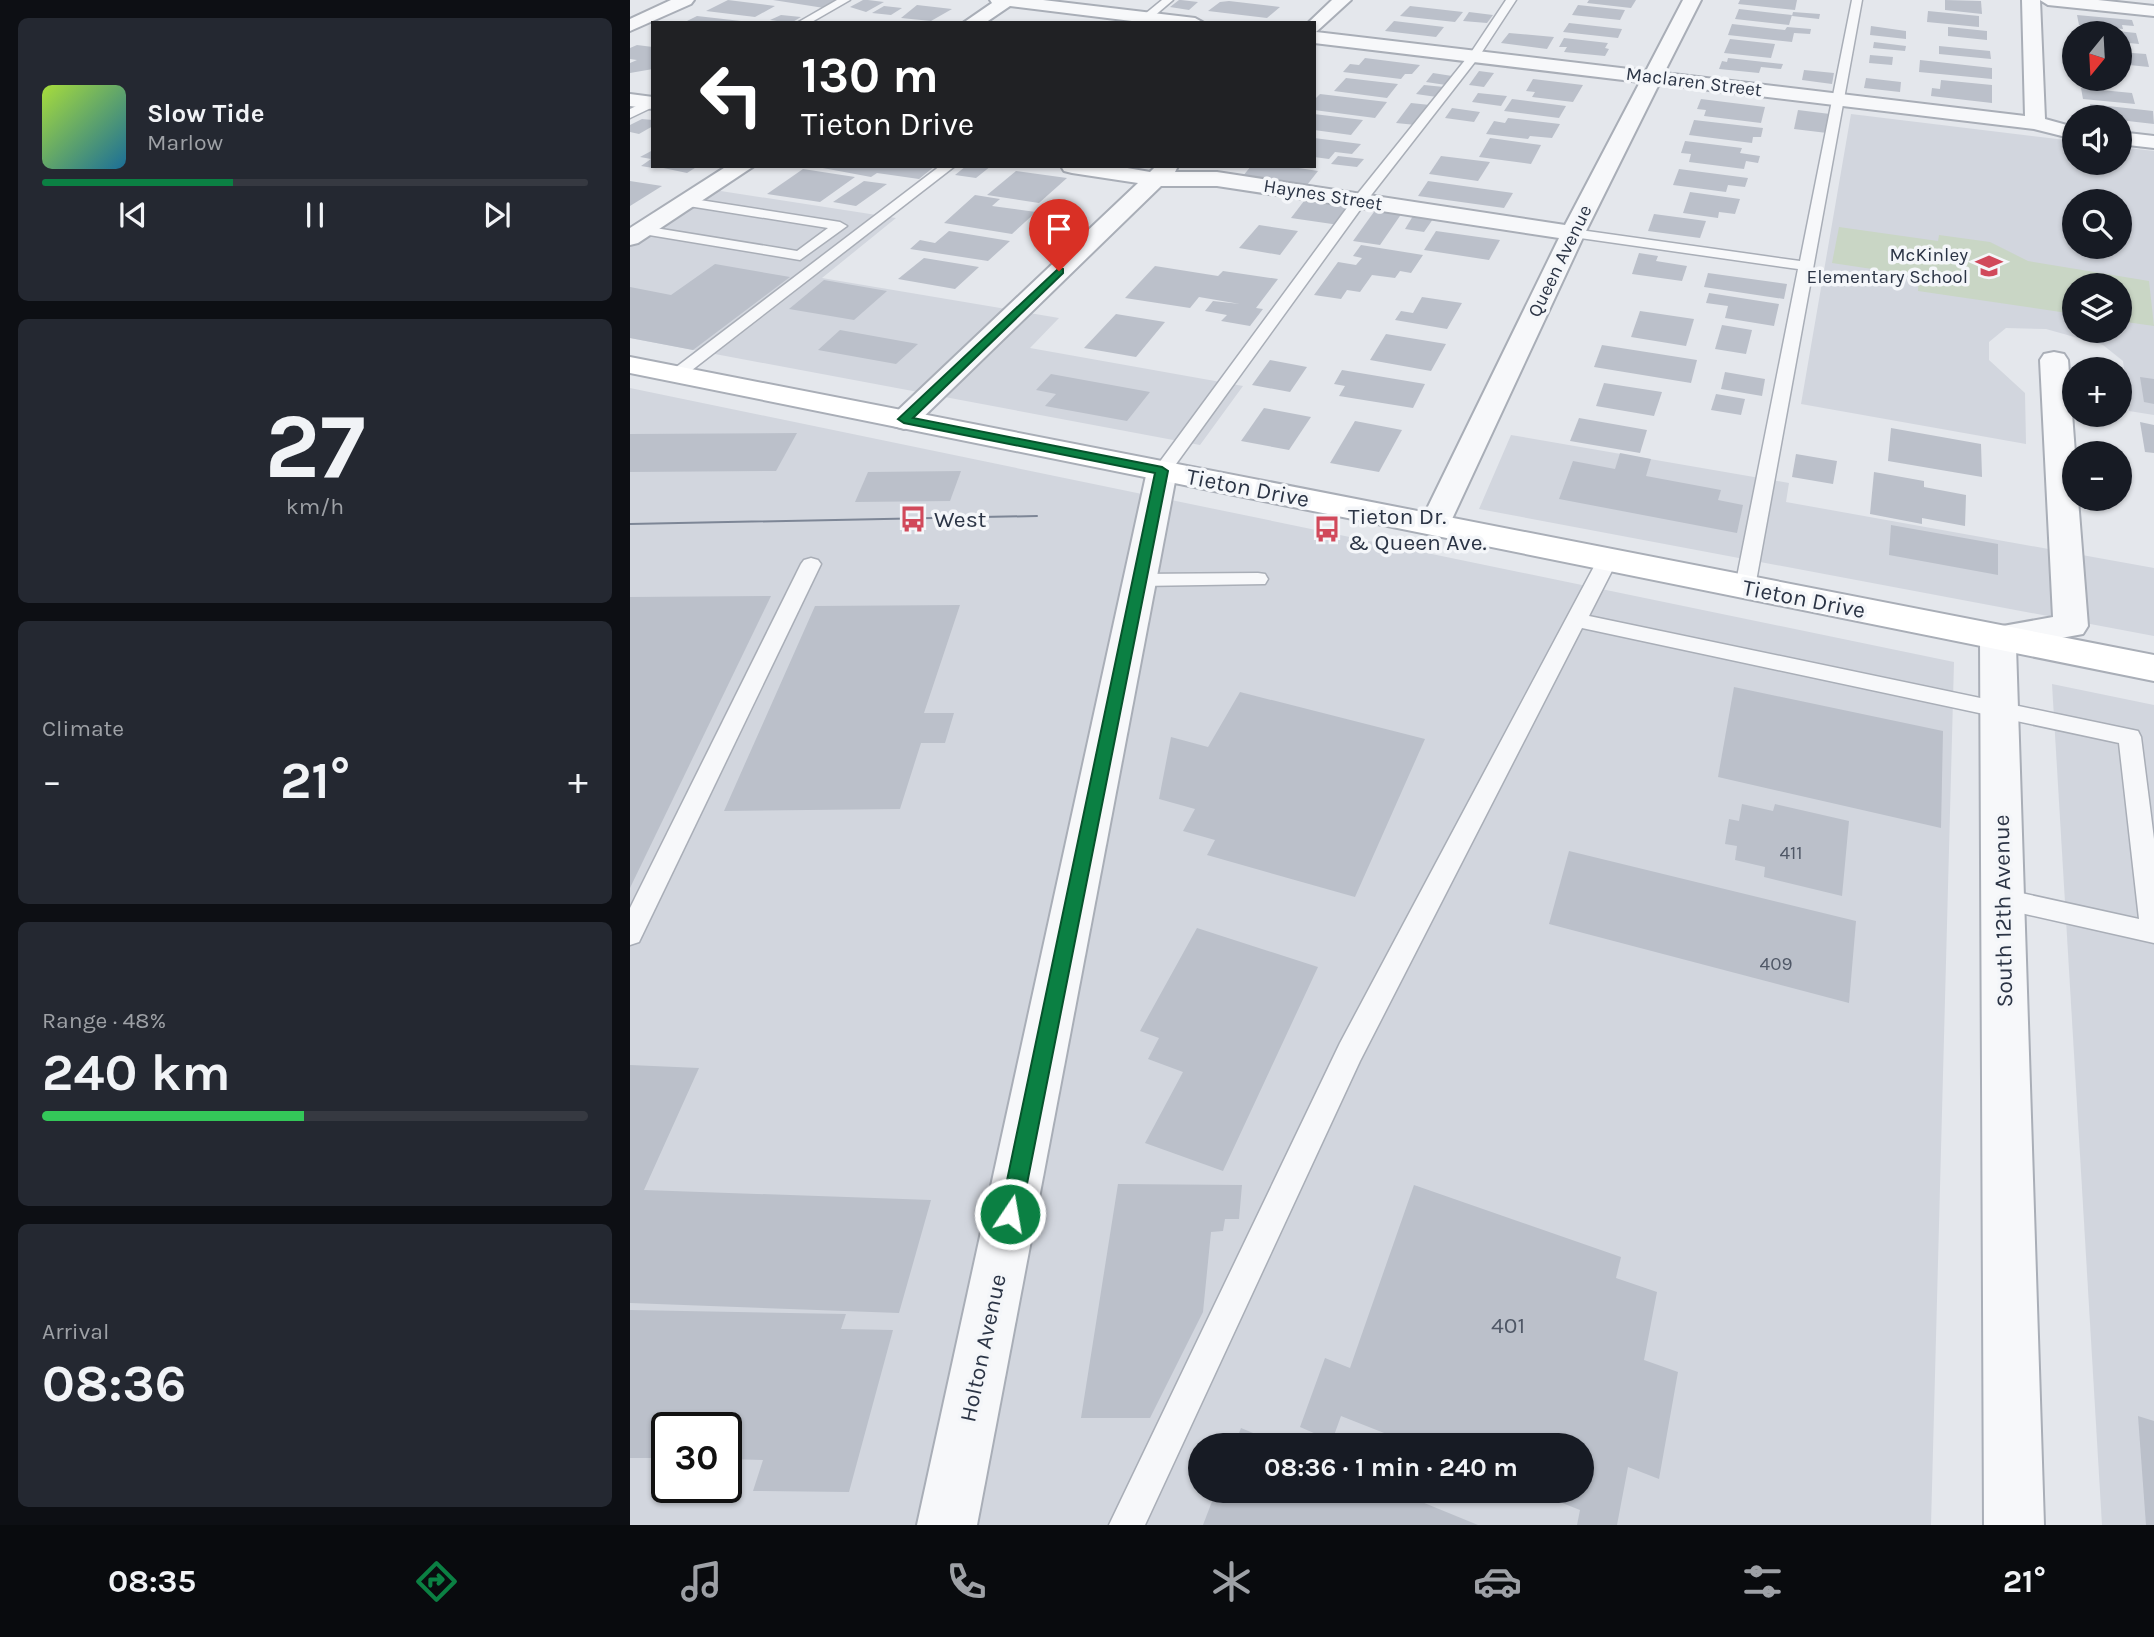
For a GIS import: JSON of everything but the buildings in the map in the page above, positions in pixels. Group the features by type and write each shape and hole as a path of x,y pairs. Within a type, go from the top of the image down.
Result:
{"main road":[{"name":"Tieton Drive","path":"633,368 677,374 2154,668"}],"street":[{"path":"630,26 685,0"},
{"path":"999,0 1143,20"},
{"path":"975,21 1008,0"},
{"path":"1316,25 1342,0"},
{"name":"Queen Avenue","path":"1435,525 1573,233 1692,0"},
{"path":"2031,0 2035,123"},
{"path":"2048,0 2154,10"},
{"name":"Maclaren Street","path":"1316,37 2035,123 2062,130"},
{"path":"2132,139 2154,142"},
{"path":"636,234 740,168"},
{"name":"Haynes Street","path":"1098,168 1217,179 1573,233"},
{"path":"904,419 1162,173"},
{"path":"1998,638 2071,626 2054,360"},
{"name":"Holton Avenue","path":"947,1525 1162,471"},
{"name":"South 12th Avenue","path":"1998,638 2014,1525"}],"lane":[{"path":"806,21 845,0"},
{"path":"1143,20 1168,0"},
{"path":"1162,471 1360,200 1474,55 1511,0"},
{"path":"1745,587 1857,0"},
{"path":"630,114 646,102"},
{"path":"677,374 946,168"},
{"path":"636,234 800,256 840,226 687,202"},
{"path":"1573,233 1805,266"},
{"path":"1127,1525 1350,1052 1608,559"},
{"path":"630,934 811,564"},
{"path":"1140,580 1258,579"},
{"path":"1576,620 2130,737 2152,933 2003,899"}],"shaded area":[{"name":"McKinley Elementary School","path":"1851,114 2062,140 2062,175 2132,175 2132,148 2154,151 2154,415 2132,411 2132,357 2118,357 2103,345 2096,343 2132,343 2132,273 2062,273 2062,333 2046,329 2006,328 1989,342 1989,360 2025,393 2026,444 1801,404"},
{"path":"695,187 896,218 822,278 1059,318 1030,348 1243,386 1200,445 630,338 630,228"},
{"path":"630,388 1954,662 1931,1525 630,1525"},
{"path":"1511,435 1789,483 1786,502 2154,568 2154,636 1479,509"},
{"path":"2052,684 2154,705 2154,1525 2102,1525"}],"green space":[{"path":"1839,227 1938,241 1939,235 1990,242 2028,261 2101,273 2062,273 2062,312 1918,291 1919,276 1832,263"},
{"path":"2132,278 2149,281 2154,326 2132,323"}],"tram line":[{"path":"630,524 1037,516"}],"place":[{"name":"McKinley Elementary School","path":"1989,266"},
{"name":"West","path":"913,519"},
{"name":"Tieton Dr. & Queen Ave.","path":"1327,529"}],"route":[{"path":"1010,1214 1162,471 904,419 1059,271"}]}
